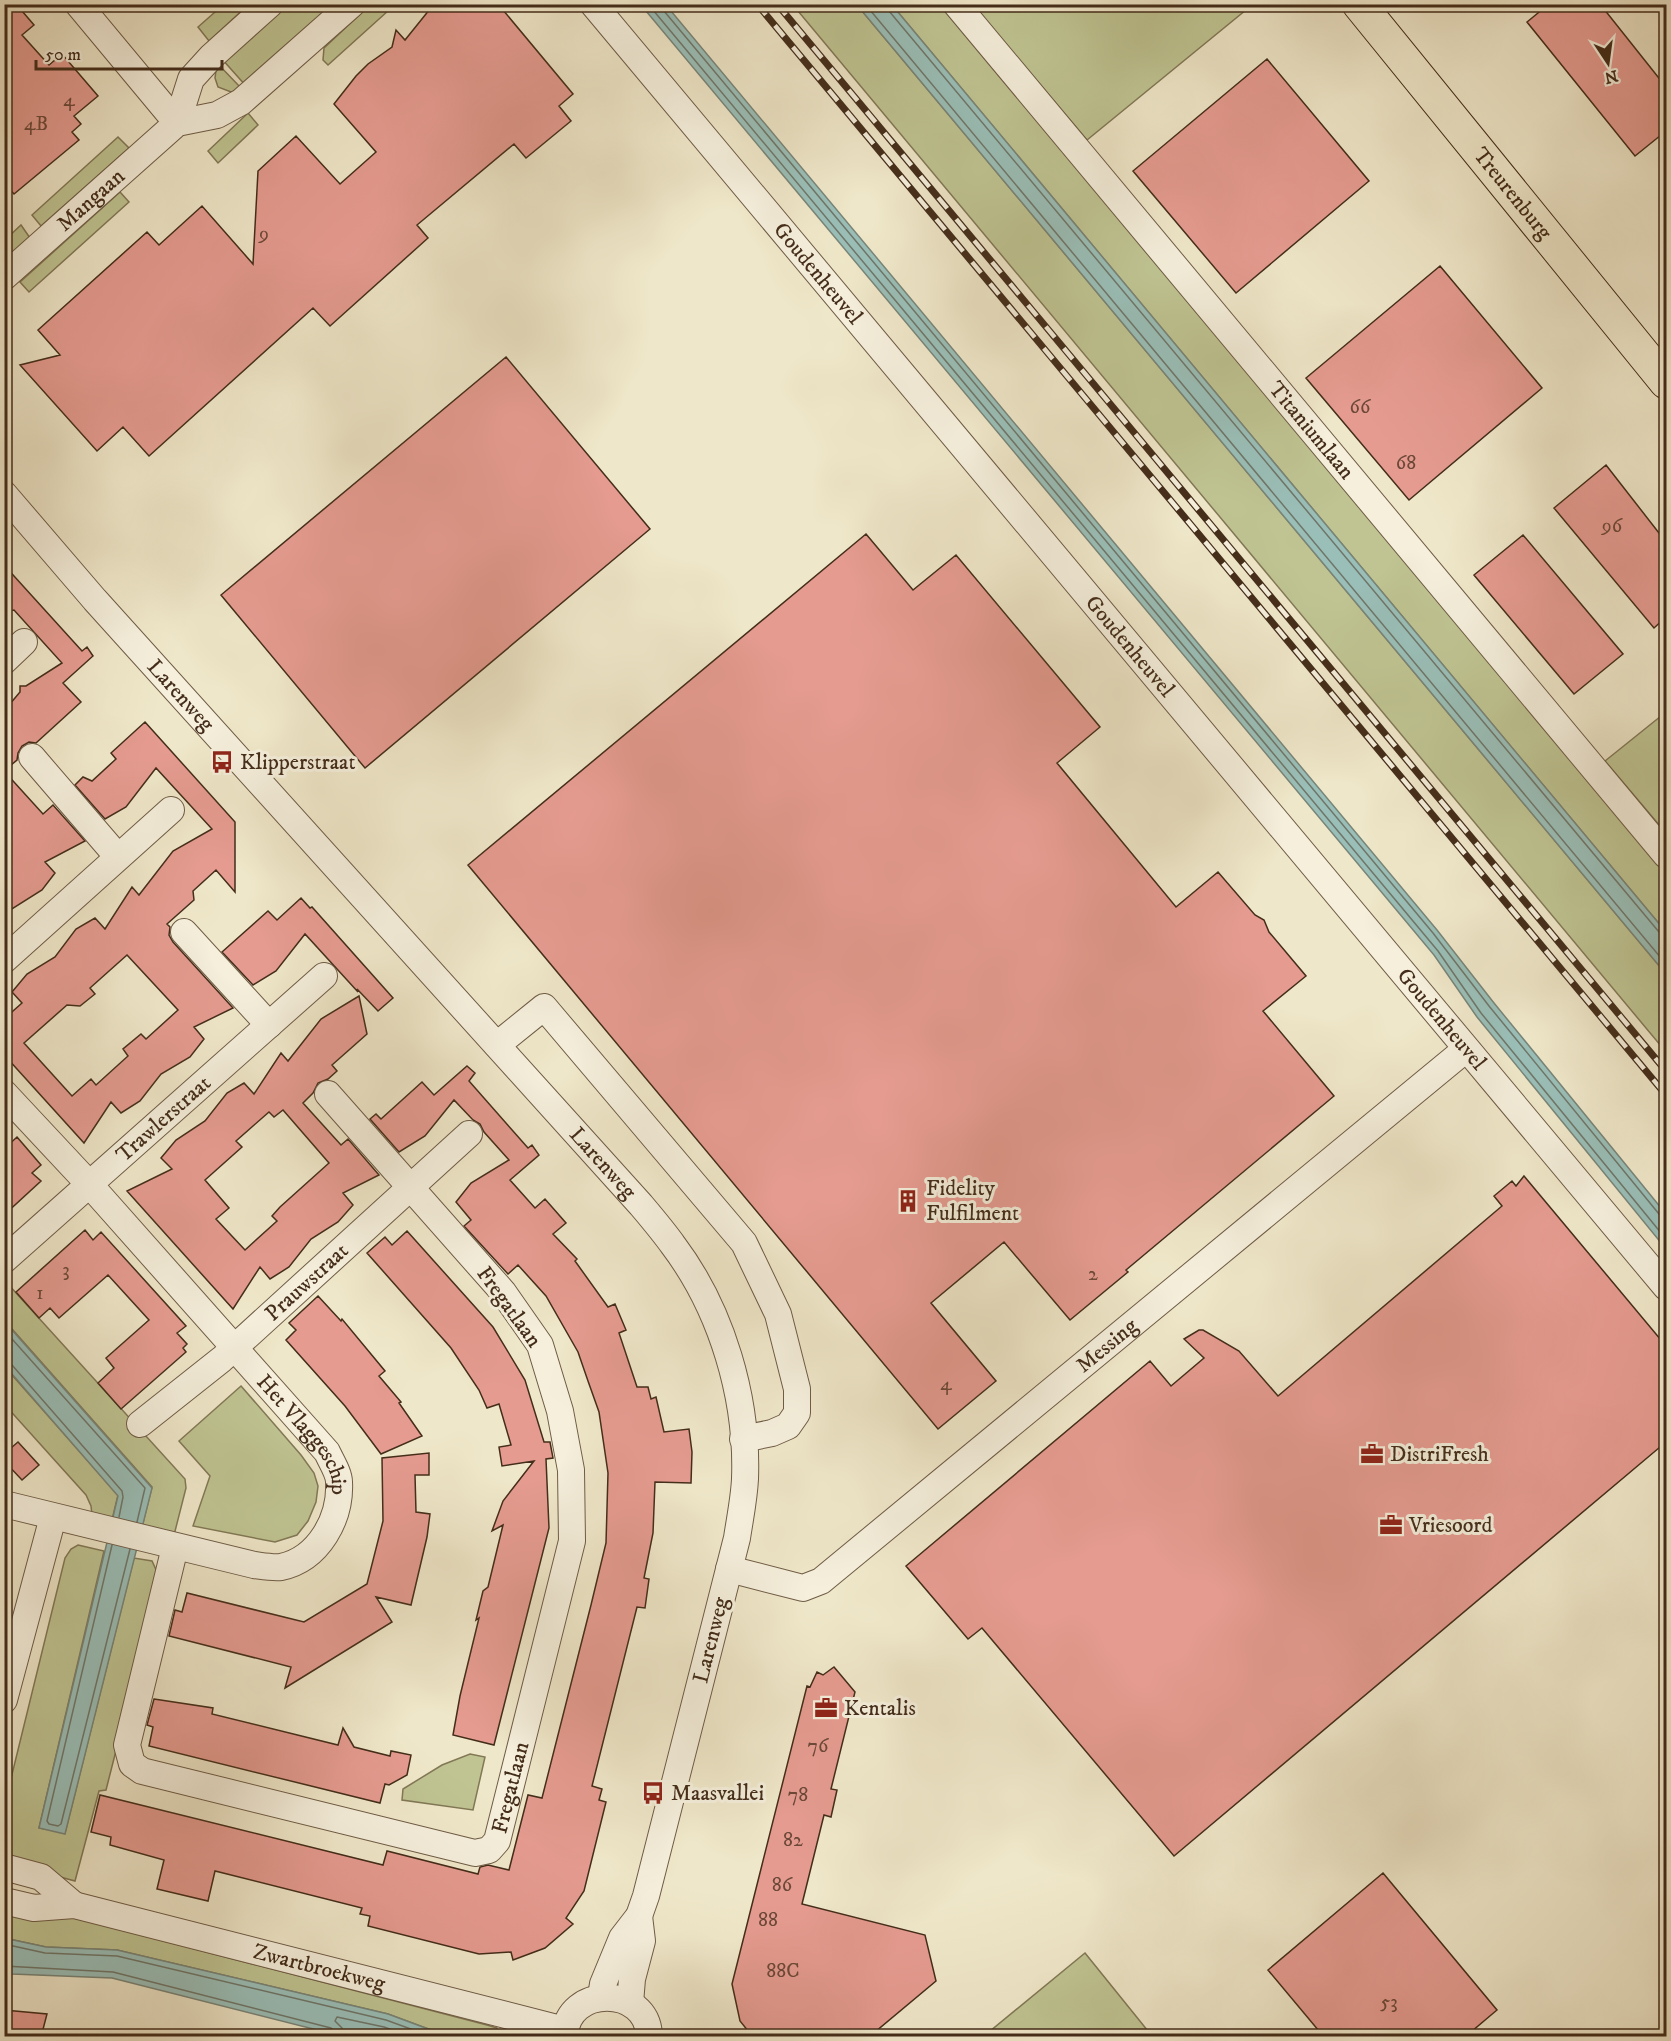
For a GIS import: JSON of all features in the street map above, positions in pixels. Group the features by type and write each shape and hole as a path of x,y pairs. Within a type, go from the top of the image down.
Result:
{"main road":[{"name":"Treurenburg","path":"1359,4 1666,382"}],"street":[{"path":"78,4 177,123"},
{"path":"177,123 191,79 211,57 270,4"},
{"path":"177,123 217,115 241,102 352,4"},
{"name":"Goudenheuvel","path":"593,4 1666,1287"},
{"name":"Titaniumlaan","path":"956,4 1666,855"},
{"name":"Mangaan","path":"4,277 177,123"},
{"name":"Larenweg","path":"4,494 95,600 641,1205 674,1245 707,1300 728,1357 741,1412 745,1478 743,1500 737,1538 672,1798 639,1916 622,1938 603,1984 601,1997"},
{"path":"4,661 24,642"},
{"path":"32,758 118,857"},
{"path":"4,960 171,810"},
{"path":"184,932 269,1025"},
{"name":"Trawlerstraat","path":"4,1260 324,976"},
{"path":"497,1045 544,1007 744,1243 778,1314 797,1389 797,1413 788,1426 772,1433 743,1439"},
{"name":"Messing","path":"729,1569 803,1588 820,1581 1466,1049"},
{"name":"Het Vlaggeschip","path":"4,1093 90,1185 327,1452 339,1480 336,1510 323,1540 306,1557 281,1567 254,1565 4,1504"},
{"path":"328,1094 411,1188"},
{"name":"Prauwstraat","path":"140,1424 234,1348 469,1134"},
{"name":"Fregatlaan","path":"165,1544 128,1745 132,1764 142,1771 475,1853 489,1850 497,1841 572,1541 571,1470 560,1411 540,1345 503,1292 411,1188"},
{"path":"4,1700 65,1520"},
{"name":"Zwartbroekweg","path":"4,1867 41,1877 74,1905"},
{"name":"Zwartbroekweg","path":"4,1901 34,1908 74,1905 565,2033"},
{"path":"630,2003 632,1979 642,1941 639,1916"},
{"path":"565,2033 570,2018 578,2008 588,2001 601,1997 614,1997 630,2003 642,2014 649,2030 649,2037"}],"green space":[{"path":"223,5 248,5 209,41 198,27"},
{"path":"283,5 336,5 246,86 222,59"},
{"path":"370,5 384,5 389,10 328,65 323,60 324,48"},
{"path":"793,5 857,5 1666,974 1666,1052"},
{"path":"892,5 940,5 1666,874 1666,932"},
{"path":"973,5 1252,5 1087,140"},
{"path":"217,63 242,89 231,92 218,87 215,78"},
{"path":"248,113 258,125 218,163 208,151"},
{"path":"118,137 129,148 41,226 32,215"},
{"path":"120,192 129,202 29,292 20,282"},
{"path":"21,225 30,238 5,260 5,240"},
{"path":"1666,712 1666,833 1605,761"},
{"path":"7,1283 185,1479 186,1488 172,1543 140,1535 152,1487 5,1321 4,1286"},
{"path":"4,1366 118,1495 110,1528 93,1525 91,1506 86,1495 5,1405"},
{"path":"241,1386 301,1455 314,1473 318,1486 316,1502 308,1521 297,1535 275,1542 193,1526 210,1476 179,1441"},
{"path":"78,1545 104,1551 39,1828 65,1833 134,1558 152,1561 158,1574 155,1597 106,1790 99,1791 75,1881 5,1862 5,1803 65,1558 71,1549"},
{"path":"470,1754 485,1757 473,1810 402,1800 403,1789 442,1765"},
{"path":"5,1913 76,1918 487,2025 497,2028 496,2036 442,2036 388,2014 117,1950 46,1947 5,1938"},
{"path":"1085,1953 1152,2036 984,2036"}],"water":[{"path":"641,5 666,5 1437,930 1666,1214 1666,1249 1477,1017 1434,955"},
{"path":"857,5 892,5 1666,932 1666,974"},
{"path":"4,1321 152,1488 65,1834 39,1828 118,1496 5,1366"},
{"path":"4,1938 46,1947 117,1950 388,2014 442,2036 341,2036 112,1978 12,1974 5,1971"}],"building":[{"path":"4,4 16,4 34,25 22,35 49,65 62,54 98,96 74,116 81,124 72,132 79,140 14,194 4,183"},
{"path":"434,4 498,4 573,94 559,106 571,121 526,158 514,144 417,225 428,238 330,326 313,308 149,456 123,427 97,451 20,365 60,355 38,330 147,232 159,245 202,206 253,264 258,171 296,136 340,184 376,152 334,104 368,64 392,47 396,30 405,40"},
{"path":"1549,4 1600,4 1666,87 1666,131 1635,156 1527,22"},
{"path":"1267,59 1369,181 1236,293 1133,171"},
{"path":"1440,266 1542,388 1409,500 1306,378"},
{"path":"506,357 650,529 365,768 221,595"},
{"path":"1606,465 1666,542 1666,617 1654,628 1554,508"},
{"path":"866,534 913,590 956,555 1100,727 1057,763 1176,907 1218,872 1255,915 1264,920 1269,932 1306,976 1263,1011 1334,1096 1126,1270 1128,1272 1070,1320 1004,1242 931,1303 996,1381 938,1429 468,865"},
{"path":"1523,535 1623,654 1574,694 1474,575"},
{"path":"4,565 82,651 87,647 93,656 63,683 81,702 36,743 29,742 22,746 17,760 4,771 4,711 20,692 20,686 26,686 62,663 14,610 4,612"},
{"path":"145,722 235,822 235,892 216,870 193,891 194,900 167,924 170,927 169,935 173,942 233,1008 194,1027 204,1039 190,1057 161,1074 140,1101 121,1113 111,1102 84,1143 7,1058 4,1060 4,1019 22,1003 12,992 27,974 55,957 76,929 95,918 105,929 132,887 139,895 173,851 212,829 156,768 126,807 105,819 75,785 83,777 92,781 116,759 111,753","holes":["127,955 178,1010 146,1039 141,1034 123,1049 128,1056 96,1085 91,1079 72,1096 24,1043 67,1005 80,1006 95,994 90,988"]},
{"path":"4,771 43,814 53,805 85,841 45,862 55,873 42,890 4,914"},
{"path":"301,898 310,908 312,907 393,998 378,1011 305,934 276,971 253,985 222,952 268,911 277,920"},
{"path":"359,996 367,1034 332,1065 337,1071 328,1079 318,1083 313,1093 303,1103 341,1145 348,1139 379,1175 343,1193 353,1205 338,1222 311,1239 289,1267 270,1279 260,1267 233,1309 127,1191 172,1169 161,1158 176,1140 205,1121 227,1093 244,1083 254,1094 281,1053 288,1061 321,1019","holes":["283,1110 329,1163 280,1207 272,1216 277,1221 245,1250 216,1219 229,1208 205,1180 242,1147 236,1141 269,1112 274,1117"]},
{"path":"467,1066 475,1073 469,1081 528,1148 532,1145 539,1155 510,1180 535,1208 545,1199 566,1223 553,1234 577,1259 575,1261 608,1307 615,1304 626,1330 619,1333 637,1387 648,1387 651,1399 656,1397 664,1432 689,1429 692,1452 691,1483 655,1482 653,1533 644,1578 649,1579 645,1608 637,1607 592,1786 602,1789 599,1800 606,1802 584,1891 566,1918 573,1924 545,1948 513,1960 511,1952 479,1954 368,1926 370,1916 360,1914 362,1908 215,1871 208,1901 157,1889 164,1860 110,1845 111,1837 91,1832 100,1795 383,1865 387,1851 478,1874 480,1867 488,1865 509,1870 528,1795 542,1798 591,1605 606,1543 608,1473 599,1412 578,1352 546,1296 518,1265 508,1274 464,1226 471,1220 456,1202 471,1183 509,1160 484,1132 480,1124 473,1120 454,1100 425,1136 399,1152 370,1119 376,1114 381,1119 422,1082 434,1095"},
{"path":"17,1137 41,1165 32,1173 41,1181 4,1215 4,1149"},
{"path":"1524,1176 1666,1346 1666,1442 1174,1856 982,1628 968,1639 906,1566 1150,1361 1171,1386 1204,1358 1184,1339 1199,1330 1203,1330 1239,1351 1278,1396 1502,1206 1494,1196 1512,1181 1516,1186"},
{"path":"85,1230 93,1240 101,1232 186,1326 177,1333 187,1344 183,1348 186,1352 121,1409 98,1383 114,1368 106,1358 149,1320 108,1275 59,1318 50,1308 39,1318 16,1292"},
{"path":"407,1231 493,1327 525,1380 544,1442 550,1442 553,1458 546,1459 549,1528 494,1745 453,1735 479,1618 476,1620 483,1591 488,1587 503,1525 492,1531 503,1501 534,1461 502,1466 499,1447 511,1445 499,1404 487,1408 479,1390 451,1348 367,1253 385,1237 392,1245"},
{"path":"318,1296 341,1321 342,1319 385,1371 379,1376 401,1402 399,1403 422,1436 381,1454 345,1406 286,1340 296,1330 289,1323"},
{"path":"18,1442 39,1465 22,1480 4,1461 4,1454"},
{"path":"429,1453 429,1475 415,1475 416,1512 430,1514 411,1605 376,1597 392,1622 285,1688 291,1667 169,1636 175,1610 182,1612 187,1593 304,1622 367,1584 383,1521 382,1458"},
{"path":"834,1667 855,1692 831,1789 837,1790 831,1817 824,1815 802,1904 925,1935 936,1981 869,2037 753,2037 740,2021 732,1984 807,1686 810,1687 817,1672 823,1675"},
{"path":"154,1699 213,1708 212,1714 338,1745 343,1728 354,1747 390,1756 391,1751 411,1755 407,1775 389,1785 385,1784 380,1803 149,1746 153,1727 147,1725"},
{"path":"1383,1873 1497,2010 1465,2037 1324,2037 1268,1970"},
{"path":"4,2010 47,2014 41,2037 4,2037"}],"railway":[{"path":"757,4 1666,1095"},
{"path":"777,4 1666,1071"}],"place":[{"name":"Klipperstraat","path":"222,762"},
{"name":"Fidelity Fulfilment","path":"908,1201"},
{"name":"DistriFresh","path":"1372,1454"},
{"name":"Vriesoord","path":"1391,1525"},
{"name":"Kentalis","path":"826,1708"},
{"name":"Maasvallei","path":"653,1793"}]}
